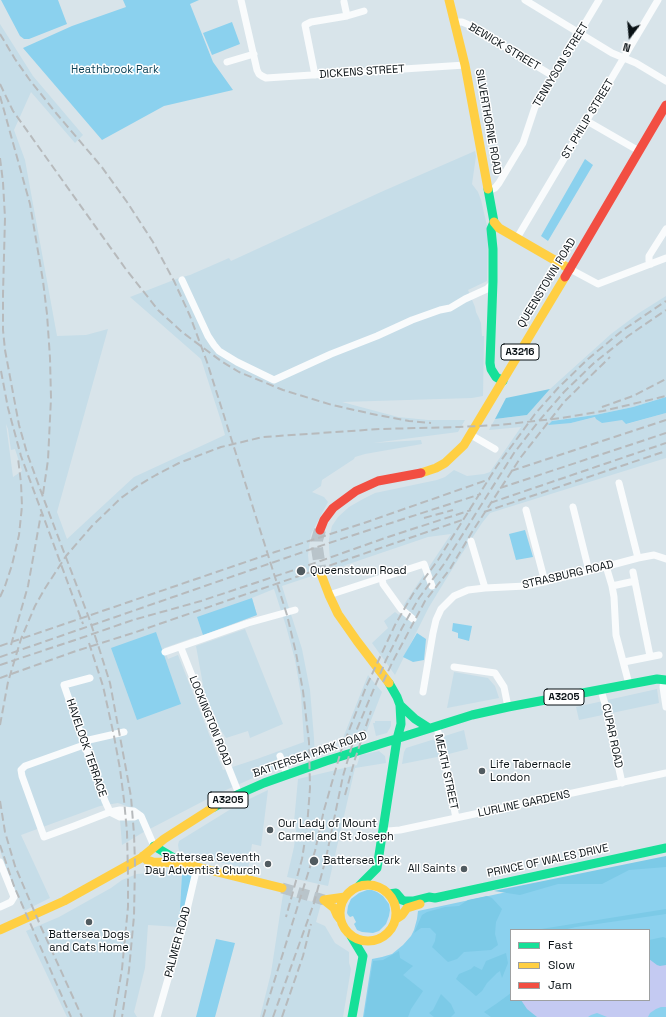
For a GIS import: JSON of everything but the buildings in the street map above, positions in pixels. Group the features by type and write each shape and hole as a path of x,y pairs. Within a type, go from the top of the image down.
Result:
{"main road":[{"name":"SILVERTHORNE ROAD","path":"449,0 465,65 494,222 491,229 493,249 490,363 491,370 496,377 503,381"},
{"name":"QUEENSTOWN ROAD","path":"320,530 324,520 333,508 356,491 378,480 425,472 436,468 452,458 464,445 570,269 666,105"},
{"path":"494,222 499,228 570,269"},
{"path":"493,249 497,240 502,235 508,233"},
{"path":"321,574 328,595 339,616 391,685 400,705 401,724 397,739 377,868 385,891"},
{"name":"BATTERSEA PARK ROAD","path":"4,928 64,901 101,881 143,856 154,846 213,808 252,788 287,774 472,715 663,678"},
{"path":"400,705 415,719 433,727"},
{"path":"154,846 181,863"},
{"name":"PRINCE OF WALES DRIVE","path":"396,919 402,915 407,908 435,898 666,848"},
{"path":"143,856 147,860 153,862 181,863 282,888"},
{"path":"359,886 377,868"},
{"path":"340,919 340,910 344,897 351,890 368,884 385,891 392,897 396,910 396,919 389,932 380,938 363,956 352,1017"},
{"name":"PRINCE OF WALES DRIVE","path":"385,891 396,893 402,900 405,901 413,901 429,897 435,898"},
{"path":"344,897 324,900 334,908 344,929 351,936 363,956"},
{"path":"351,936 366,941 380,938"}],"street":[{"path":"227,62 254,54 241,0"},
{"path":"525,0 612,53 636,63 666,81"},
{"path":"537,7 541,0"},
{"name":"TENNYSON STREET","path":"488,191 495,188 499,183 523,143 535,108 599,0"},
{"name":"ST. PHILIP STREET","path":"517,238 658,0"},
{"path":"344,2 347,16"},
{"path":"315,75 305,25 311,22 347,16 364,11"},
{"name":"BEWICK STREET","path":"454,22 462,22 467,24 553,76"},
{"name":"DICKENS STREET","path":"254,54 257,70 259,74 266,78 465,65"},
{"path":"587,121 639,152"},
{"path":"651,264 649,261 649,256 666,229"},
{"path":"570,269 598,284 666,258"},
{"path":"182,280 208,336 219,351 237,362 274,380 412,320 450,308 487,289 492,284"},
{"path":"470,435 495,449"},
{"path":"619,483 638,558"},
{"path":"573,506 589,571"},
{"path":"526,510 545,582"},
{"path":"471,541 485,588"},
{"name":"STRASBURG ROAD","path":"423,692 436,620 441,609 454,596 468,590 526,586 654,554 666,558"},
{"path":"328,595 424,564 432,586"},
{"path":"606,566 614,597 616,635 629,684"},
{"path":"633,572 650,656"},
{"path":"382,578 383,584 401,609 413,619"},
{"path":"612,586 635,581"},
{"path":"166,652 181,648 248,623 295,610"},
{"name":"LOCKINGTON ROAD","path":"181,648 239,794"},
{"path":"624,662 659,655"},
{"path":"454,667 495,673 504,687 508,707"},
{"name":"HAVELOCK TERRACE","path":"90,678 64,685 104,801 110,812"},
{"path":"663,678 665,704"},
{"name":"CUPAR ROAD","path":"601,690 622,783"},
{"name":"MEATH STREET","path":"433,727 442,748 456,818"},
{"path":"124,732 89,740 81,746 25,766 21,770 22,776 44,837 110,812 120,810 134,811 141,816 154,846"},
{"path":"280,756 287,774"},
{"name":"LURLINE GARDENS","path":"382,830 400,830 666,773"},
{"path":"0,862 14,898 11,902 0,908"},
{"name":"PALMER ROAD","path":"157,1017 183,927 198,867"}],"shaded area":[{"path":"0,24 33,76 83,135 75,143 31,92 14,130 25,160 57,336 86,335 108,329 57,512 67,539 134,477 225,435 201,359 130,297 190,275 229,258 231,261 381,192 475,151 476,156 472,184 478,192 481,200 488,230 487,281 468,290 481,323 482,336 484,336 483,396 472,398 342,402 398,417 428,420 465,420 458,432 373,443 421,440 422,444 355,457 322,480 321,486 312,492 324,497 328,502 311,534 308,555 312,576 282,586 302,649 310,690 315,757 271,770 217,794 122,845 120,820 135,809 118,803 100,806 21,835 50,898 24,911 0,850","holes":["6,424 11,450 15,449 22,471 13,477","274,589 295,660 301,695 304,742 223,770 178,655 168,659 164,648 195,637 196,638 257,615 252,598"]},
{"path":"666,296 666,397 633,407 595,415 552,421 571,423 596,417 622,420 627,424 666,413 666,458 490,513 459,558 429,607 395,675 372,643 388,628 384,621 395,612 399,615 405,603 451,534 428,537 331,570 329,539 332,526 338,517 349,507 375,493 437,480 445,477 454,470 467,476 490,472 521,427 489,430 495,419 527,415 550,389 611,334 639,313"},
{"path":"550,389 527,415 495,419 506,398"},
{"path":"245,629 283,724 250,738 248,731 226,738 218,726 205,696 196,646"},
{"path":"454,672 488,678 495,686 499,698 447,708"},
{"path":"368,675 382,692 363,741 339,748"},
{"path":"657,689 659,703 579,720 576,707"},
{"path":"375,721 391,721 391,726 387,733 376,736 373,723 375,723"},
{"path":"464,730 468,749 402,764 406,748"},
{"path":"379,751 385,756 386,763 355,768 328,886 287,877 294,847 297,823 294,822 298,779 357,765 360,755"},
{"path":"268,790 261,846 252,844 248,869 179,851 179,841 239,804"},
{"path":"666,856 666,867 629,870 602,884 558,884 520,895 494,891"},
{"name":"Battersea Dogs and Cats Home","path":"175,871 182,873 179,927 148,925 145,968 134,1012 137,1017 67,1017 26,931 59,917 111,888 122,880 137,874"},
{"path":"283,894 321,904 316,922 325,926 335,943 349,952 349,963 351,969 343,1017 260,1017 271,973"},
{"path":"487,896 492,898 502,909 496,922 495,934 498,945 491,950 464,952 457,959 448,962 432,947 436,934 430,928 421,928 414,933 422,915 427,912 445,907 459,906 468,900"},
{"path":"666,909 666,914 567,929 541,929"},
{"path":"663,937 666,938 666,970 650,963 650,940"},
{"path":"399,951 400,958 413,966 403,975 423,991 411,1009 408,1017 364,1017 373,961 383,960"},
{"path":"506,953 508,963 502,978 500,971 476,996 456,979 459,974 471,969 474,966 482,970 486,961"},
{"path":"650,960 660,966 666,965 666,1007 656,1009 650,1013 648,1017 607,1017 597,1013 588,1017 537,1017 527,1009 522,1001 650,1001"},
{"path":"441,994 451,1004 455,1013 451,1017 434,1017 429,1013 433,1010"},
{"path":"510,994 510,1001 525,1001 543,1017 491,1017 484,1012"}],"green space":[{"path":"1,0 58,0 67,24 29,39 24,39 20,36"},
{"name":"Heathbrook Park","path":"123,0 199,0 190,4 213,62 233,90 164,106 102,140 23,48 72,26 126,7"},
{"path":"232,22 240,44 212,55 203,33"},
{"path":"585,159 593,165 548,241 541,236"},
{"path":"666,397 666,413 626,424 622,420 602,423 595,417 571,423 548,425 552,421 595,415 633,407"},
{"path":"525,530 533,557 516,560 509,534"},
{"path":"252,598 257,615 203,635 197,617"},
{"path":"453,623 472,626 469,641 458,638 458,633 452,631"},
{"path":"156,632 181,704 137,720 111,648"},
{"path":"417,633 426,639 424,660 413,662 403,657"},
{"path":"666,858 666,1017 363,1017 372,959 392,954 403,945 411,936 418,911"},
{"path":"182,873 194,876 182,928 179,927"},
{"path":"372,890 383,896 389,904 390,910 386,924 379,931 373,933 357,930 354,924 356,922 353,916 350,917 347,913 351,899 359,893"},
{"path":"216,939 235,943 215,1017 196,1017"}],"tunnel":[{"path":"320,530 317,540 317,548 321,574"},
{"path":"282,888 324,900"}],"railway":[{"path":"0,34 29,79 101,166 153,242 174,281 190,316 207,362 287,615 303,691 309,742 310,788 307,827 302,859 286,917"},
{"path":"0,84 13,111 125,268 158,310 182,332 221,361 239,372 283,390 332,405 409,421 431,423"},
{"path":"0,96 30,204 47,314 51,398 48,460 43,494"},
{"path":"0,158 5,218 3,330 5,350 19,425 27,453 89,618 110,683 131,797 135,864 134,916 129,970 122,1017"},
{"path":"263,1017 315,851 324,810 341,751 366,687 395,625 413,594 438,560 497,466 535,414 558,388 588,359 623,330 666,301"},
{"path":"273,1017 314,903 326,858 343,776 357,729 386,660 402,628 419,598 444,564 514,453 538,422 564,392 594,363 628,336 666,310"},
{"path":"383,682 425,601 450,569 472,532 521,457 564,402 610,357"},
{"path":"1,371 8,408 21,456 83,624"},
{"path":"602,407 633,396 666,379"},
{"path":"0,725 8,682 21,639 35,606 66,556 92,526 121,498 139,485 179,463 221,447 263,437 380,429 499,425 562,418 603,411 666,396"},
{"path":"511,471 666,420"},
{"path":"500,488 666,433"},
{"path":"490,503 666,443"},
{"path":"484,512 666,451"},
{"path":"0,597 12,565 19,535 22,506 18,458"},
{"path":"0,646 490,479"},
{"path":"0,657 329,543 481,494"},
{"path":"424,518 453,510"},
{"path":"0,665 133,620 201,601 471,510"},
{"path":"11,645 28,586 41,514"},
{"path":"0,678 465,519"},
{"path":"89,643 103,686 114,736 120,769 127,832 128,907 122,969 114,1017"},
{"path":"345,795 371,711"},
{"path":"0,801 5,832 15,866 82,1017"},
{"path":"0,845 14,886 71,1017"},
{"path":"282,1017 303,956 311,924"}],"traffic: fast":[{"path":"488,189 494,222 491,229 493,249 493,281 490,363 491,369 496,377 503,381"},
{"path":"214,807 264,783 326,761 472,715 657,679 666,680"},
{"path":"359,886 377,868 397,739 401,724 400,705 389,683"},
{"path":"400,705 415,719 429,728"},
{"path":"154,846 179,861"},
{"path":"389,894 396,893 402,900 405,901 413,901 429,897 435,898 666,848"},
{"path":"351,936 363,956 352,1017"}],"traffic: slow":[{"path":"449,0 465,65 488,189"},
{"path":"494,222 499,228 570,269"},
{"path":"421,473 445,463 464,445 565,277"},
{"path":"321,574 338,614 389,683"},
{"path":"0,930 64,901 141,858 164,839 214,807"},
{"path":"143,856 147,860 153,862 181,863 282,888"},
{"path":"362,885 374,885 384,889 392,897 396,907 396,913 396,919 392,929 384,937 374,941 362,941 352,937 344,929 340,919 340,907 344,897 352,889 362,885"},
{"path":"324,900 345,897"},
{"path":"324,900 334,908 340,919"},
{"path":"396,919 402,915 407,908 420,904"}],"traffic: jam":[{"path":"565,277 666,105"},
{"path":"320,530 324,520 333,508 356,491 378,481 421,473"}],"place":[{"name":"Queenstown Road","path":"301,571"},
{"name":"Life Tabernacle London","path":"482,771"},
{"name":"Our Lady of Mount Carmel and St Joseph","path":"270,830"},
{"name":"Battersea Park","path":"314,861"},
{"name":"Battersea Seventh Day Adventist Church","path":"268,864"},
{"name":"All Saints","path":"464,869"},
{"name":"Battersea Dogs and Cats Home","path":"89,922"}]}
